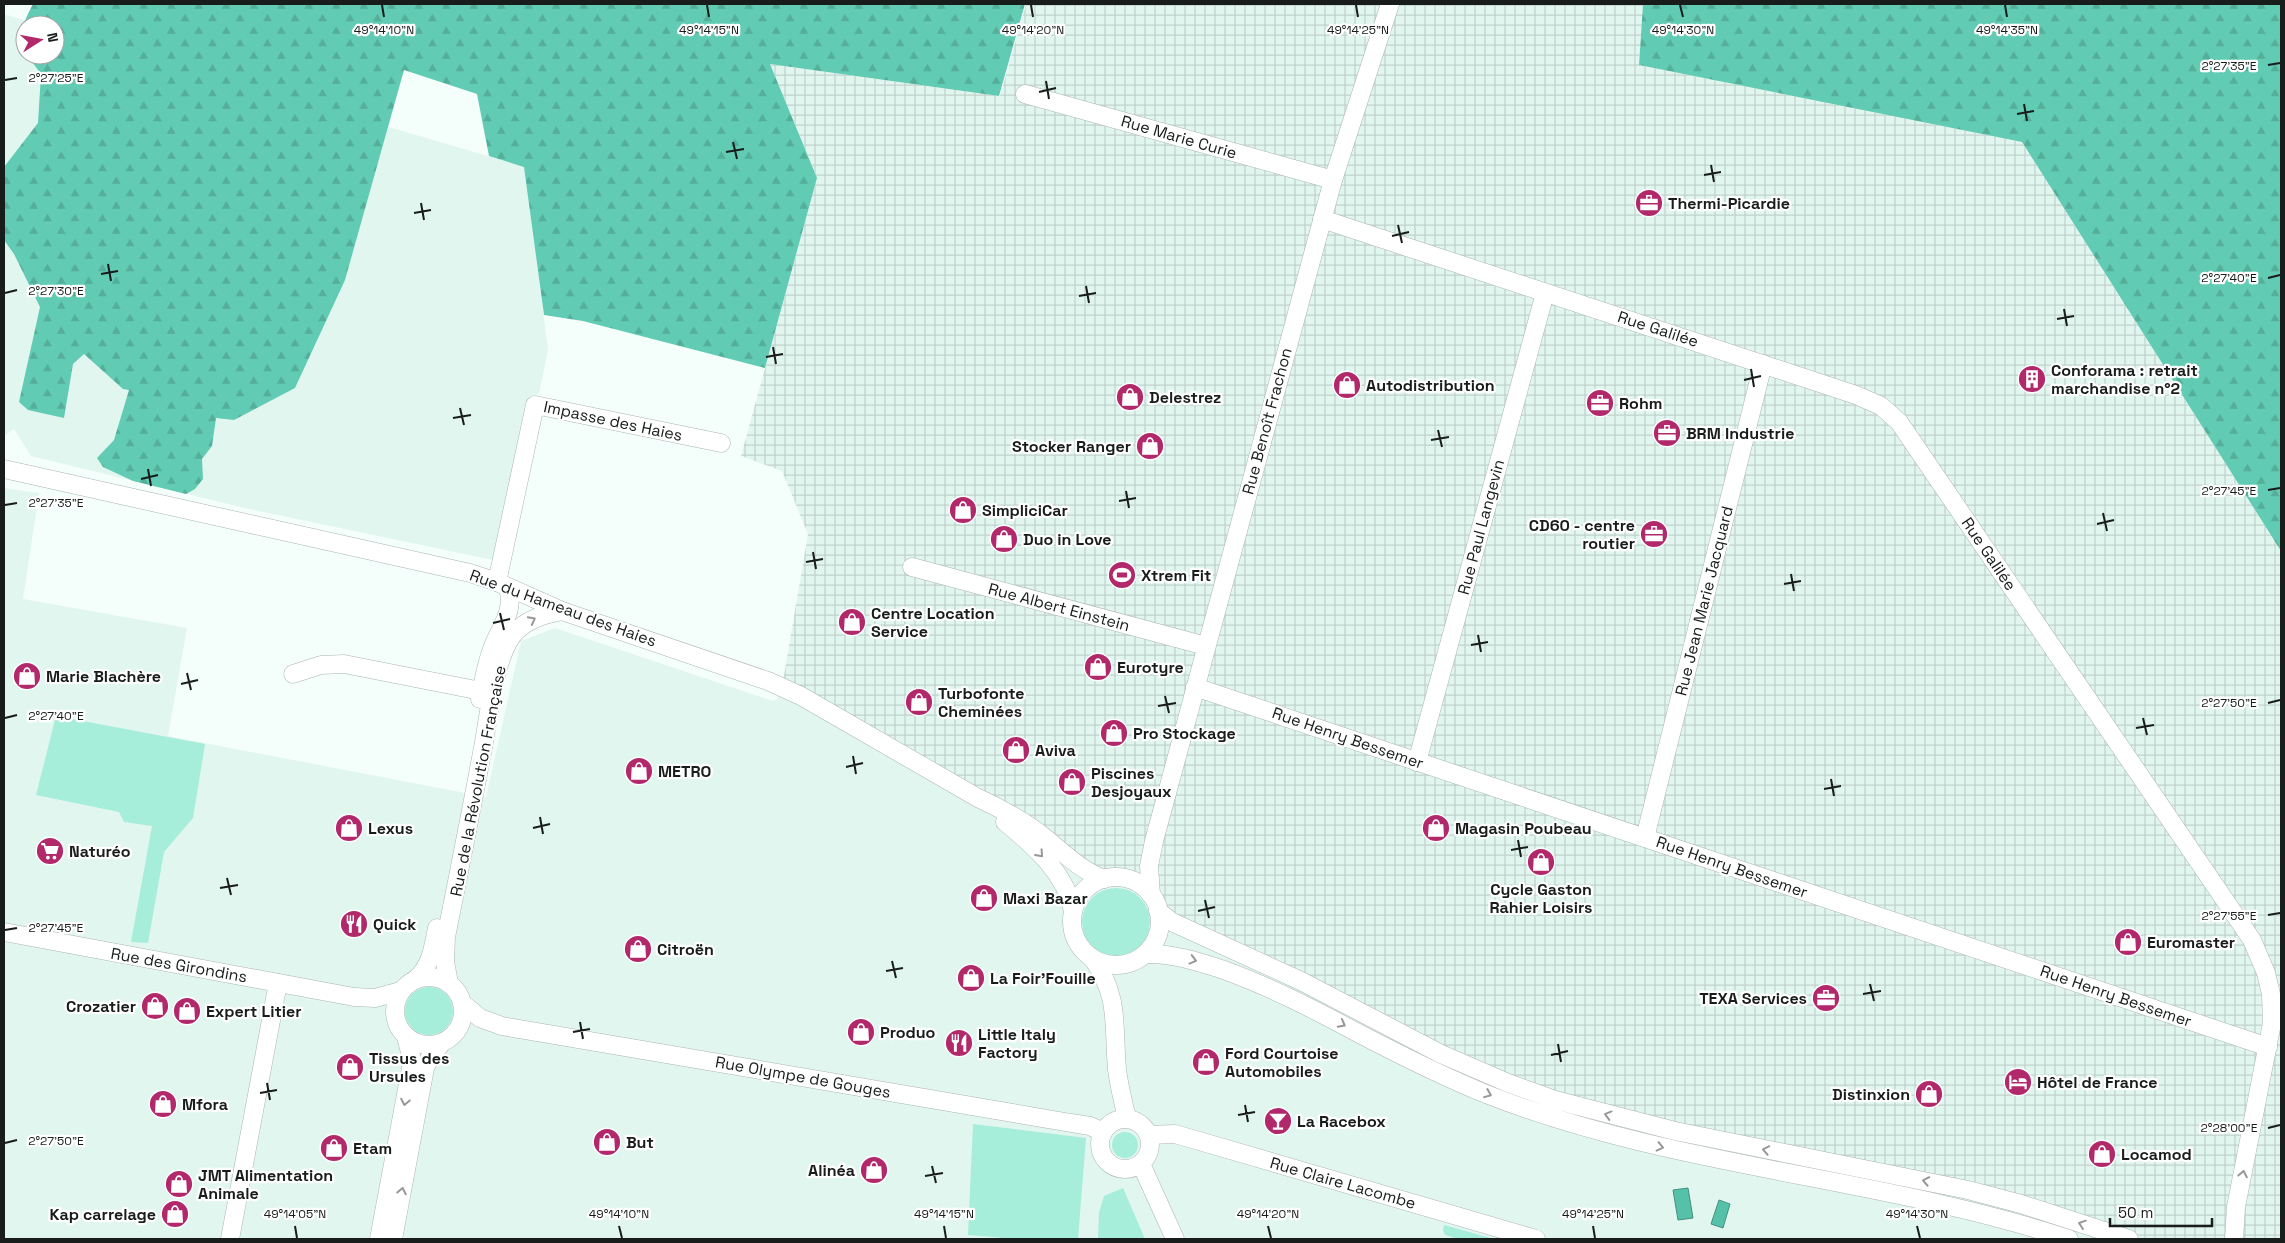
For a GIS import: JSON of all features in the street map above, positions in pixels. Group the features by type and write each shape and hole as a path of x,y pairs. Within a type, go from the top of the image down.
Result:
{"street":[{"name":"Rue Benoît Frachon","path":"1151,895 1149,866 1154,841 1195,687 1333,180 1390,4"},
{"name":"Rue Marie Curie","path":"1025,94 1333,180"},
{"name":"Rue Galilée","path":"1322,219 1874,402 1892,415 1905,430 2252,940 2263,964 2271,994 2272,1023 2236,1208 2234,1239"},
{"name":"Rue Paul Langevin","path":"1418,762 1545,292"},
{"name":"Rue Jean Marie Jacquard","path":"1645,838 1763,364"},
{"name":"Impasse des Haies","path":"503,585 535,405 721,443"},
{"name":"Rue du Hameau des Haies","path":"4,468 288,530 470,573 503,585 562,611 768,681 808,700 978,798 1022,821 1081,868 1112,878"},
{"name":"Rue Albert Einstein","path":"912,567 1206,646"},
{"path":"293,674 321,665 344,664 486,696 492,651 509,614 511,601 503,585"},
{"name":"Rue de la Révolution Française","path":"408,985 424,971 432,955 486,696 512,636 522,626 534,619 562,611"},
{"name":"Rue Henry Bessemer","path":"1195,687 2268,1047"},
{"name":"Rue de la Révolution Française","path":"449,983 445,962 446,937 486,696"},
{"name":"Rue du Hameau des Haies","path":"978,798 1042,855 1064,886 1073,911"},
{"name":"Rue Benoît Frachon","path":"1112,878 1142,863 1154,841"},
{"path":"1114,1008 1119,983 1124,971 1157,936 1160,924 1158,911 1151,895 1140,884 1112,878 1092,884 1083,892 1073,911 1072,928 1083,950 1093,959 1108,984 1114,1008 1117,1068 1127,1118"},
{"path":"1158,911 1172,922 1301,981 1441,1054 1508,1083 1555,1100 1675,1131 1968,1190 2030,1207 2129,1239"},
{"name":"Rue des Girondins","path":"4,932 354,997 375,998 408,985"},
{"path":"1093,959 1112,965 1138,958 1170,955 1190,959 1255,981 1294,998 1440,1075 1555,1119 1685,1152 1981,1212 2069,1239"},
{"path":"379,1239 411,1068 411,1056 395,1006 408,985 430,977 449,983 457,992 462,1003 462,1021 430,1057 425,1068 393,1239"},
{"path":"230,1239 278,983"},
{"name":"Rue des Girondins","path":"354,997 372,1004 402,1032"},
{"name":"Rue Olympe de Gouges","path":"462,1003 480,1018 502,1026 1090,1126 1103,1132"},
{"name":"Rue Olympe de Gouges","path":"448,1039 478,1028 502,1026"},
{"path":"402,1032 420,1045 448,1039"},
{"path":"1127,1118 1139,1122 1149,1135 1150,1151 1141,1164 1125,1170 1110,1164 1102,1155 1100,1148 1103,1132 1111,1123 1127,1118"},
{"name":"Rue Claire Lacombe","path":"1149,1135 1175,1134 1536,1239"},
{"path":"1141,1164 1175,1239"}],"shaded area":[{"path":"1026,4 1643,4 1639,65 2022,142 2281,551 2281,1239 2129,1239 2072,1220 1540,1095 1158,909 1155,902 1140,884 1121,877 1104,879 782,687 808,534 782,471 741,456 817,178 770,64 1000,96"},
{"path":"4,14 15,17 15,65 65,65 65,32 525,167 548,350 539,394 529,397 493,560 245,508 31,456 14,429 4,436"},
{"path":"4,488 39,493 23,599 187,628 168,736 486,797 521,641 555,628 773,701 777,699 782,687 1108,878 1125,878 1140,884 1155,902 1158,909 1836,1164 2129,1239 4,1239"},
{"path":"56,716 205,744 193,818 164,852 148,943 131,942 152,826 124,822 119,812 36,795"},
{"path":"1123,888 1135,894 1144,903 1150,915 1148,935 1140,946 1123,956 1109,956 1092,946 1084,935 1082,915 1092,898 1103,890"},
{"path":"424,987 434,987 446,994 453,1006 453,1016 446,1028 434,1035 424,1035 416,1031 409,1024 405,1016 405,1006 409,998 416,991"},
{"path":"973,1124 1086,1138 1078,1239 1016,1239 968,1235"},
{"path":"1125,1132 1134,1136 1138,1145 1134,1154 1125,1158 1116,1154 1112,1145 1116,1136"},
{"path":"1123,1188 1145,1239 1098,1239 1099,1213 1104,1196"},
{"path":"1688,1188 1693,1218 1678,1220 1673,1190"},
{"path":"1719,1200 1730,1204 1723,1228 1711,1224"},
{"path":"1444,1225 1494,1239 1458,1239 1445,1235"}],"green space":[{"path":"33,4 1025,4 999,96 770,64 817,178 765,368 583,321 544,315 524,167 489,156 477,94 404,70 345,280 295,388 234,420 216,418 212,446 202,459 203,479 195,489 186,494 133,481 103,467 97,458 114,440 129,390 123,389 84,354 73,364 64,418 28,410 19,402 40,307 14,254 4,240 4,167 38,123 41,74 34,65 65,65 65,15 27,15"},
{"path":"1643,4 2281,4 2281,551 2022,142 1639,65"}],"place":[{"name":"Thermi-Picardie","path":"1649,203"},
{"name":"Conforama : retrait marchandise n°2","path":"2032,379"},
{"name":"Autodistribution","path":"1347,385"},
{"name":"Delestrez","path":"1130,397"},
{"name":"Rohm","path":"1600,403"},
{"name":"BRM Industrie","path":"1667,433"},
{"name":"Stocker Ranger","path":"1150,446"},
{"name":"SimpliciCar","path":"963,510"},
{"name":"CD60 - centre routier","path":"1654,534"},
{"name":"Duo in Love","path":"1004,539"},
{"name":"Xtrem Fit","path":"1122,575"},
{"name":"Centre Location Service","path":"852,622"},
{"name":"Eurotyre","path":"1098,667"},
{"name":"Marie Blachère","path":"27,676"},
{"name":"Turbofonte Cheminées","path":"919,702"},
{"name":"Pro Stockage","path":"1114,733"},
{"name":"Aviva","path":"1016,750"},
{"name":"METRO","path":"639,771"},
{"name":"Piscines Desjoyaux","path":"1072,782"},
{"name":"Lexus","path":"349,828"},
{"name":"Magasin Poubeau","path":"1436,828"},
{"name":"Naturéo","path":"50,851"},
{"name":"Cycle Gaston Rahier Loisirs","path":"1541,862"},
{"name":"Maxi Bazar","path":"984,898"},
{"name":"Quick","path":"354,924"},
{"name":"Euromaster","path":"2128,942"},
{"name":"Citroën","path":"638,949"},
{"name":"La Foir'Fouille","path":"971,978"},
{"name":"TEXA Services","path":"1826,998"},
{"name":"Crozatier","path":"155,1006"},
{"name":"Expert Litier","path":"187,1011"},
{"name":"Produo","path":"861,1032"},
{"name":"Little Italy Factory","path":"959,1043"},
{"name":"Ford Courtoise Automobiles","path":"1206,1062"},
{"name":"Tissus des Ursules","path":"350,1067"},
{"name":"Hôtel de France","path":"2018,1082"},
{"name":"Distinxion","path":"1929,1094"},
{"name":"Mfora","path":"163,1104"},
{"name":"La Racebox","path":"1278,1121"},
{"name":"But","path":"607,1142"},
{"name":"Etam","path":"334,1148"},
{"name":"Locamod","path":"2102,1154"},
{"name":"Alinéa","path":"874,1170"},
{"name":"JMT Alimentation Animale","path":"179,1184"},
{"name":"Kap carrelage","path":"175,1214"}]}
